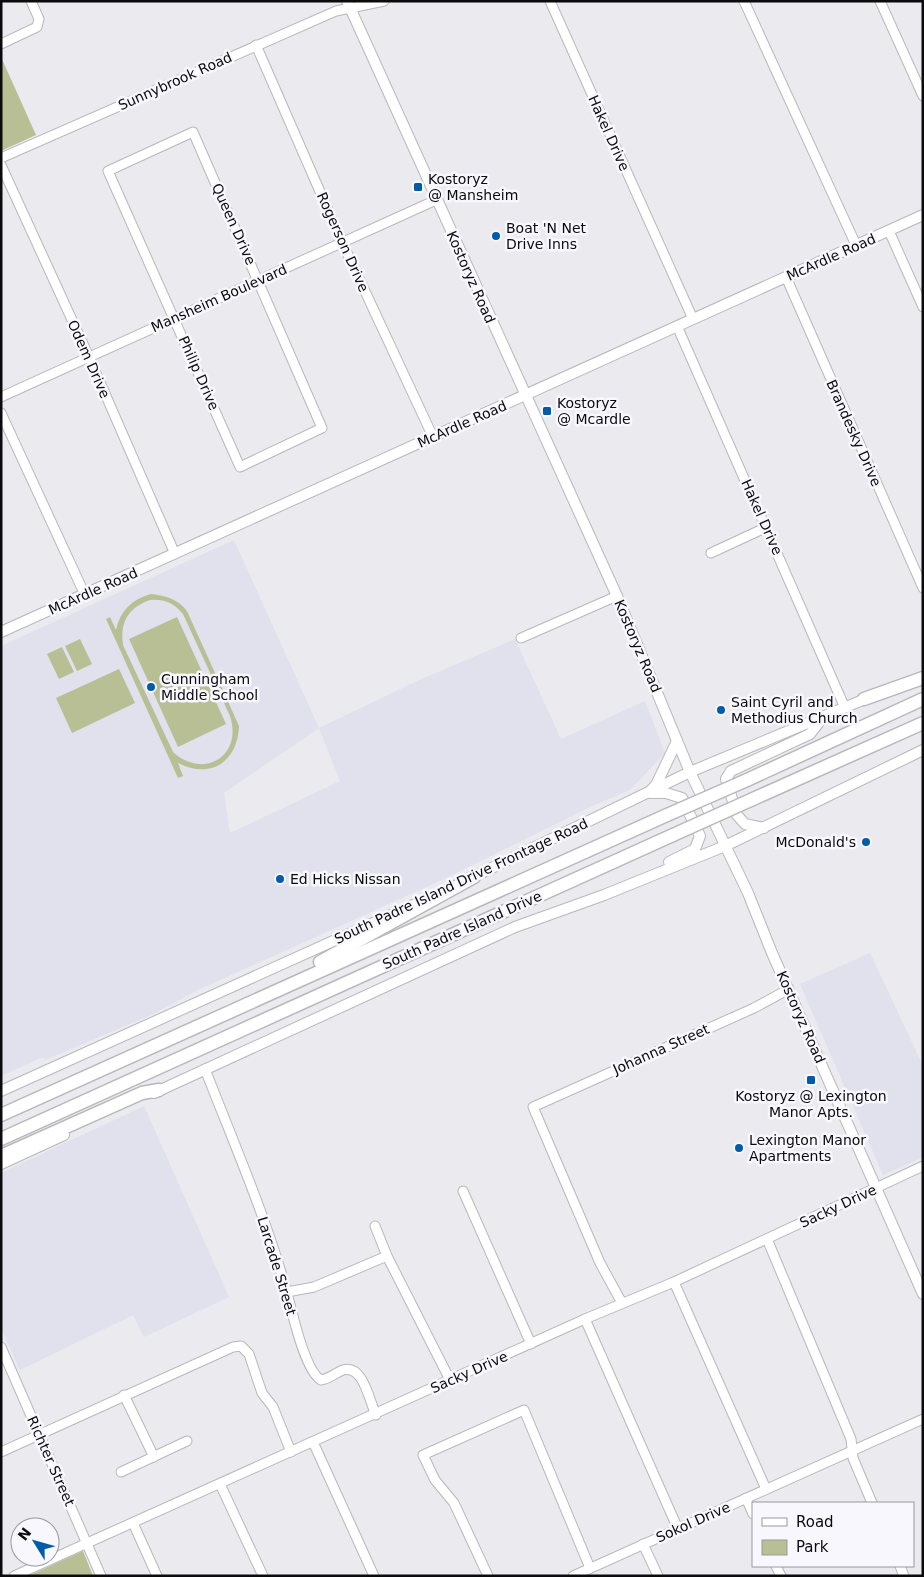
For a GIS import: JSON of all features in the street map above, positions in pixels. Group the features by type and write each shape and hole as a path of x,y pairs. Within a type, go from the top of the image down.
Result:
{"highway":[{"path":"864,699 923,678"},
{"name":"South Padre Island Drive","path":"1,1115 923,699"},
{"name":"South Padre Island Drive","path":"1,1139 923,722"},
{"path":"198,1025 382,930 474,877"},
{"path":"1,1156 142,1093 159,1090"}],"main road":[{"name":"Kostoryz Road","path":"348,4 617,596 690,772 789,989 923,1294"},
{"name":"McArdle Road","path":"1,632 923,215"},
{"name":"South Padre Island Drive Frontage Road","path":"1,1091 474,877 690,772 923,674"},
{"path":"764,828 745,824 737,815 726,779 731,771 810,734 824,716"},
{"path":"647,793 656,785 677,741"},
{"path":"1,1164 515,927 604,895 725,846 923,750"},
{"path":"604,895 695,849 700,836 682,798 666,793 647,793"}],"street":[{"path":"1,44 37,27 39,19 31,1"},
{"name":"Sunnybrook Road","path":"1,158 348,4 384,1"},
{"name":"Hakel Drive","path":"550,1 693,319"},
{"path":"744,1 856,245"},
{"path":"880,1 923,96"},
{"name":"Rogerson Drive","path":"256,45 342,242 433,437"},
{"name":"Queen Drive","path":"151,152 193,132 259,280 322,428 281,448"},
{"name":"Philip Drive","path":"151,152 108,170 240,467 281,448"},
{"name":"Odem Drive","path":"1,165 89,357 175,554"},
{"name":"Mansheim Boulevard","path":"1,397 436,200"},
{"path":"889,231 923,307"},
{"name":"Brandesky Drive","path":"786,277 923,588"},
{"name":"Hakel Drive","path":"677,326 845,708"},
{"path":"1,413 85,595"},
{"path":"710,552 767,527"},
{"path":"521,638 617,596"},
{"name":"Johanna Street","path":"622,1303 600,1263 533,1107 754,1008 789,989"},
{"name":"Larcade Street","path":"205,1069 265,1224 301,1341 316,1377 322,1380 345,1370 356,1371 361,1377 376,1415"},
{"name":"Sacky Drive","path":"14,1576 622,1303 674,1282 923,1166"},
{"path":"463,1191 530,1344"},
{"path":"375,1226 387,1256 450,1380"},
{"path":"767,1239 851,1439 852,1458 872,1502"},
{"path":"287,1292 314,1287 387,1256"},
{"path":"674,1282 766,1489"},
{"path":"585,1320 678,1529"},
{"path":"1,1452 124,1395 234,1347 241,1346 249,1354 262,1393 273,1407 291,1452"},
{"name":"Richter Street","path":"1,1347 38,1435 57,1471 102,1576"},
{"path":"124,1395 154,1456"},
{"path":"488,1576 454,1503 435,1480 423,1455 524,1410 590,1568"},
{"name":"Sokol Drive","path":"573,1576 923,1419"},
{"path":"121,1472 187,1441"},
{"path":"313,1442 374,1576"},
{"path":"220,1484 264,1576"},
{"path":"746,1498 752,1512"},
{"path":"133,1523 157,1576"},
{"path":"643,1544 658,1576"}],"shaded area":[{"path":"234,540 319,728 417,681 515,639 561,739 645,701 665,753 630,790 590,807 444,879 198,990 149,1016 45,1060 43,1057 1,1076 1,646","holes":["319,728 340,781 230,833 224,793"]},
{"path":"870,953 923,1066 923,1157 883,1175 800,984"},
{"path":"144,1106 229,1297 144,1337 133,1315 20,1370 1,1328 1,1173"}],"green space":[{"path":"1,57 36,135 1,151"},
{"path":"151,594 167,597 176,601 187,611 239,726 234,749 221,764 212,768 201,769 190,768 178,763 183,776 178,778 106,619 110,617 116,630 120,617 128,607 144,596","holes":["155,600 172,604 183,614 230,716 233,730 231,742 226,752 218,760 197,764 185,760 173,752 123,645 123,629 127,617 142,603"]},
{"path":"177,617 226,724 178,747 129,639"},
{"path":"80,639 92,664 77,671 65,646"},
{"path":"62,647 74,672 59,679 47,654"},
{"path":"119,669 135,703 72,733 56,698"},
{"path":"83,1551 93,1576 28,1576 48,1567 60,1567 60,1561"}],"place":[{"name":"Kostoryz @ Mansheim","path":"418,187"},
{"name":"Boat 'N Net Drive Inns","path":"496,236"},
{"name":"Kostoryz @ Mcardle","path":"547,411"},
{"name":"Cunningham Middle School","path":"151,687"},
{"name":"Saint Cyril and Methodius Church","path":"721,710"},
{"name":"McDonald's","path":"866,842"},
{"name":"Ed Hicks Nissan","path":"280,879"},
{"name":"Kostoryz @ Lexington Manor Apts.","path":"811,1080"},
{"name":"Lexington Manor Apartments","path":"739,1148"}]}
